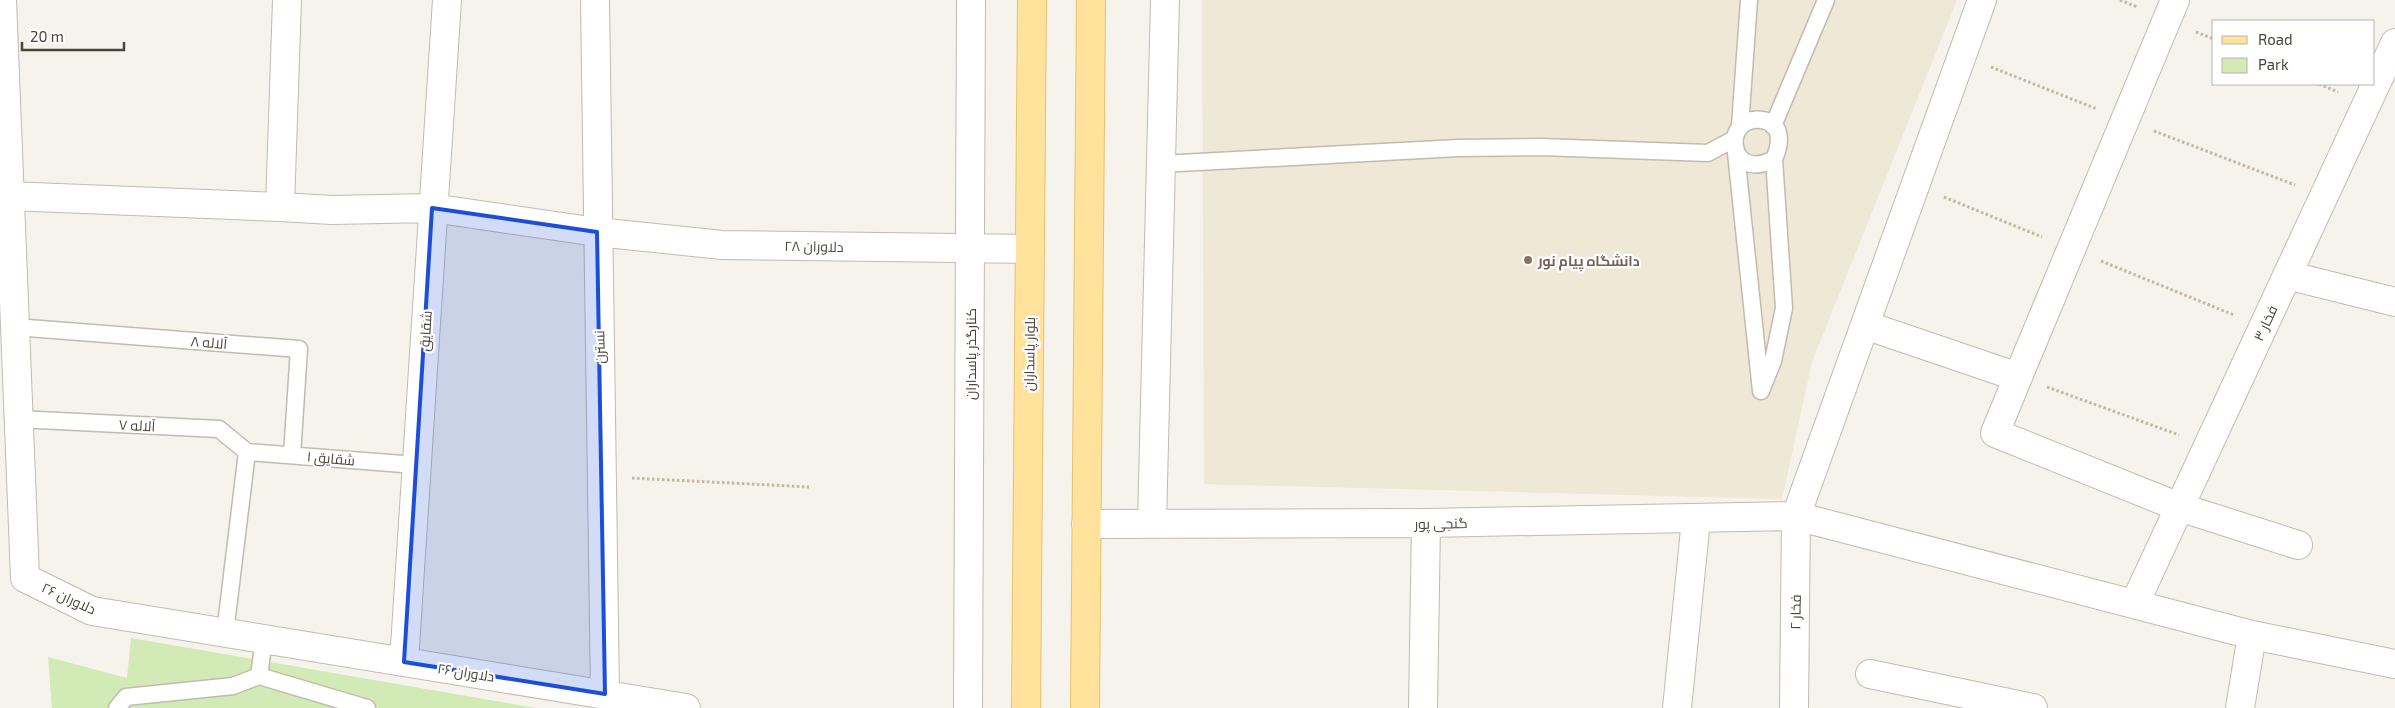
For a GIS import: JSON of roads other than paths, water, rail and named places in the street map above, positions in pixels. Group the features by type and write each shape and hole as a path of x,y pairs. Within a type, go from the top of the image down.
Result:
{"main road":[{"name":"بلوار پاسداران","path":"1026,708 1032,0"},
{"path":"1085,708 1091,0"}],"street":[{"name":"دلاوران ۲۶","path":"2,0 18,419 10,476 25,578 92,611 686,708"},
{"path":"280,208 287,0"},
{"name":"شقایق","path":"404,662 447,0"},
{"name":"نسترن","path":"595,0 597,232 606,694"},
{"name":"کنارگذر پاسداران","path":"968,708 971,0"},
{"path":"1152,524 1165,0"},
{"name":"فخار ۲","path":"1794,708 1796,516 1982,0"},
{"path":"2175,0 1996,433 2180,507 2298,545"},
{"name":"فخار ۳","path":"2135,603 2395,43"},
{"name":"دلاوران ۲۸","path":"9,196 332,210 432,208 597,232 722,245 1030,249"},
{"path":"2287,275 2395,302"},
{"path":"1865,325 2018,377"},
{"name":"گنجی پور","path":"1086,524 1696,520 1796,516 2252,635 2395,664"},
{"path":"1677,708 1696,520"},
{"path":"1422,708 1426,523"},
{"path":"2240,708 2252,635"},
{"path":"1870,674 2034,708"}],"lane":[{"path":"1161,164 1458,148 1541,147 1708,154 1736,139 1753,119 1768,121 1778,131 1780,146 1774,159 1784,308 1773,360 1761,391 1736,139 1749,0"},
{"path":"1773,126 1826,0"},
{"path":"1736,139 1747,164 1761,166 1774,159"},
{"name":"آلاله ۸","path":"15,327 299,350 292,455"},
{"name":"آلاله ۷","path":"18,419 219,429 247,452"},
{"path":"225,632 247,452"},
{"name":"شقایق ۱","path":"247,452 416,465"},
{"path":"259,676 264,639"},
{"path":"117,708 126,697 233,686 259,676 367,708"}],"place":[{"name":"دانشگاه پیام نور","path":"1528,260"}]}
